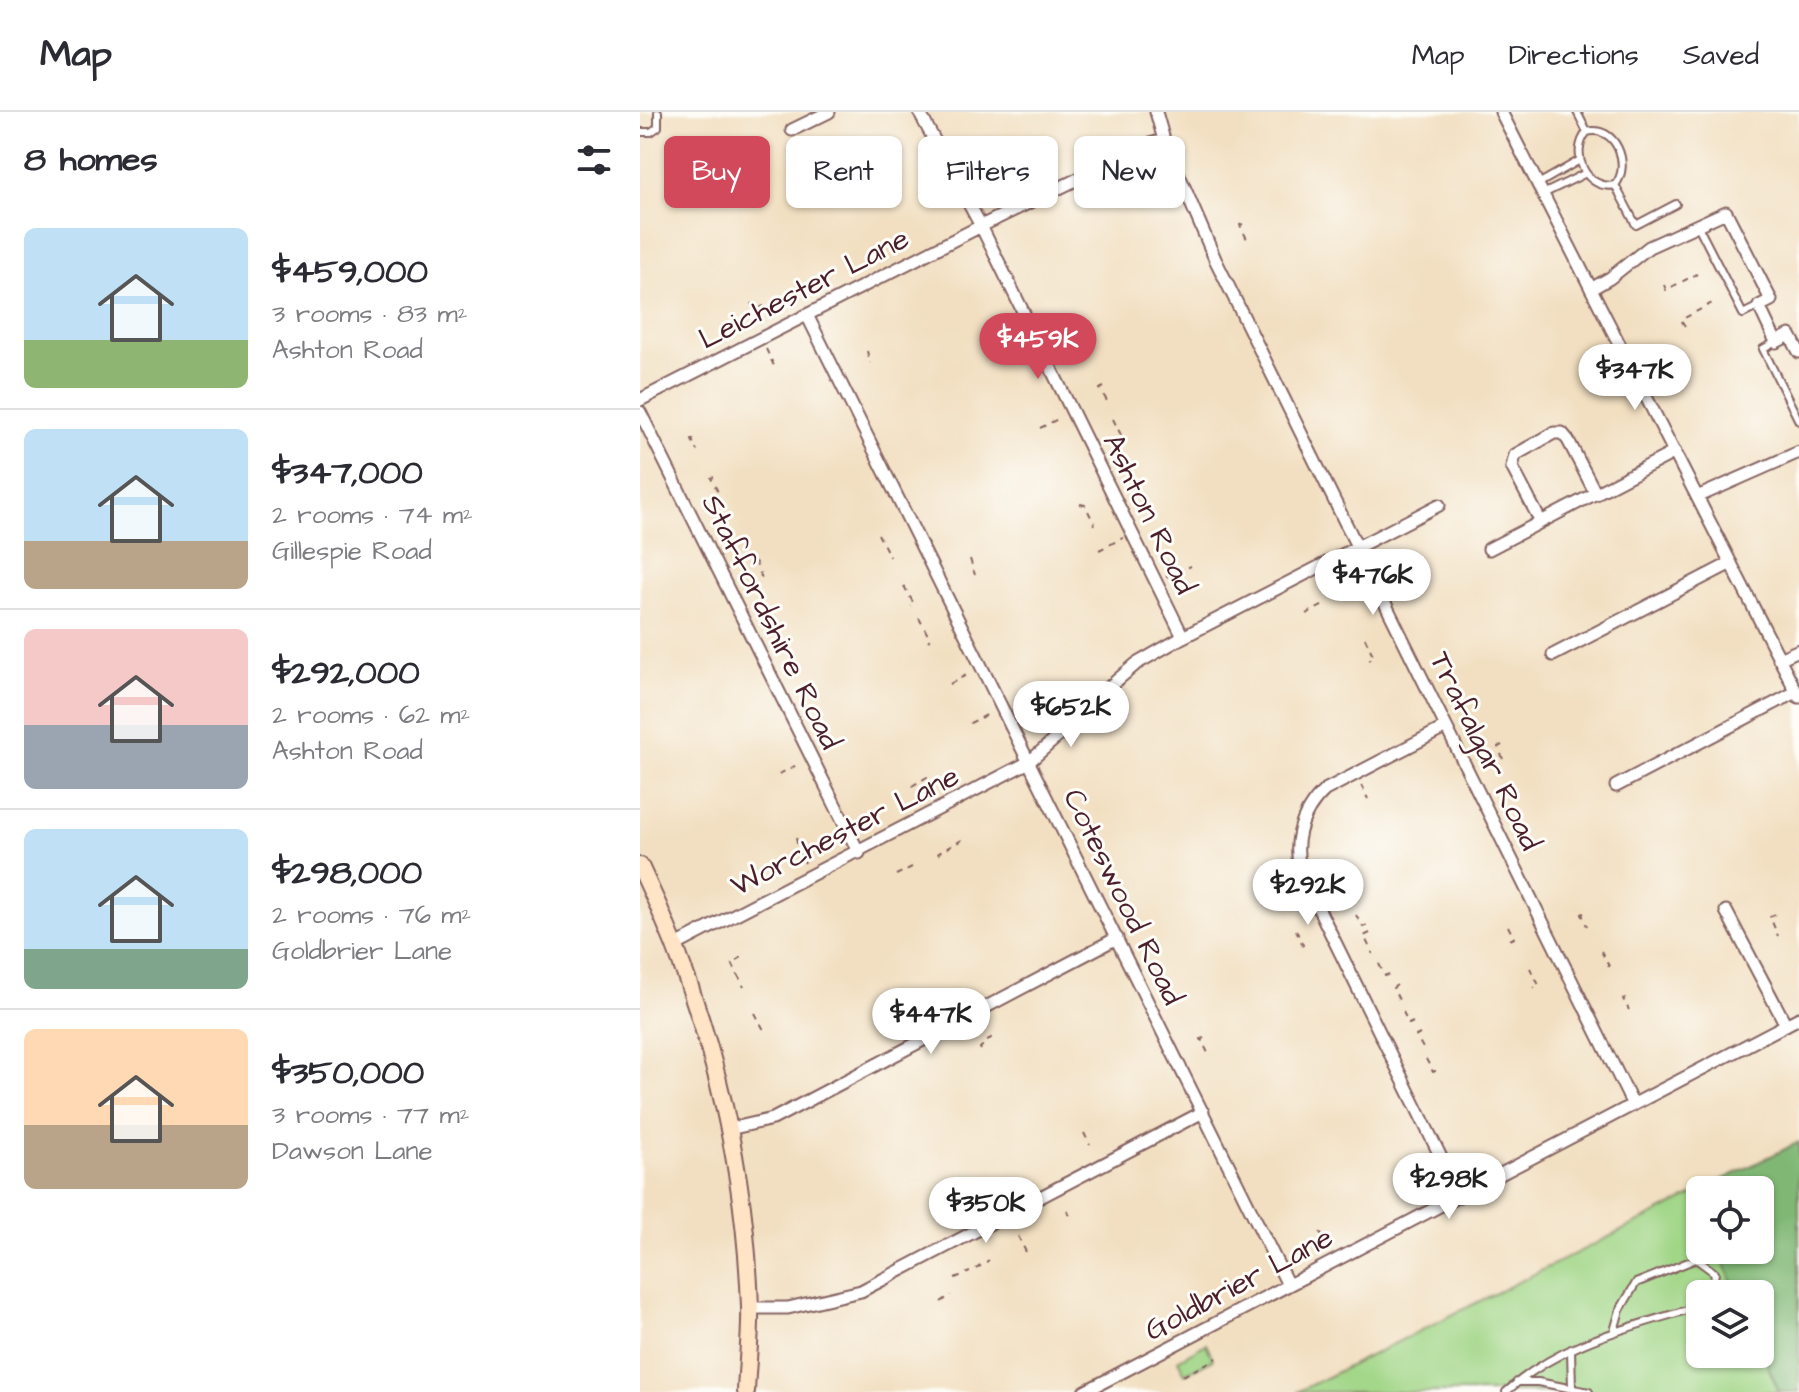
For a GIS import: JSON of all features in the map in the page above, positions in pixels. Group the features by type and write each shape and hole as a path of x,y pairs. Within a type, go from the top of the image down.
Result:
{"main road":[{"path":"640,866 676,945 710,1049 729,1129 742,1211 750,1308 746,1392"}],"street":[{"path":"792,130 829,112"},
{"name":"Ashton Road","path":"919,112 981,226 1183,637"},
{"name":"Trafalgar Road","path":"1156,112 1163,136"},
{"path":"1501,112 1798,695 1616,786"},
{"name":"Leichester Lane","path":"640,400 1074,181"},
{"name":"Trafalgar Road","path":"1185,189 1215,259 1633,1105"},
{"path":"1591,289 1649,247 1726,212 1771,300 1759,306 1776,342 1790,335 1799,352"},
{"name":"Coteswood Road","path":"807,315 1288,1285"},
{"name":"Staffordshire Road","path":"640,412 859,853"},
{"path":"1541,522 1512,467 1512,460 1515,455 1554,433 1562,433 1568,440 1596,494"},
{"path":"1489,549 1675,452"},
{"path":"1697,497 1799,452"},
{"name":"Worchester Lane","path":"676,945 859,853 1029,762 1136,664 1439,505"},
{"path":"1553,655 1731,563"},
{"path":"1779,659 1799,650"},
{"path":"1446,727 1325,790 1312,803 1302,821 1297,851 1305,881 1460,1196"},
{"path":"1726,911 1786,1025"},
{"path":"729,1129 773,1119 1117,938"},
{"name":"Goldbrier Lane","path":"1084,1392 1799,1018"},
{"path":"750,1308 788,1308 861,1291 1203,1112"}],"lane":[{"path":"640,132 651,132 658,127 658,112"},
{"path":"1577,112 1587,132"},
{"path":"1596,129 1605,131 1623,161 1621,177 1615,185 1605,187 1586,173 1580,160 1578,150 1587,132 1596,129"},
{"path":"1540,189 1580,160"},
{"path":"1540,189 1586,173"},
{"path":"1615,185 1636,225 1676,204"},
{"path":"1698,226 1743,314 1759,306"},
{"path":"1776,342 1763,349 1799,421"},
{"path":"1614,1331 1620,1310 1636,1283 1696,1259 1715,1273 1714,1280"},
{"path":"1506,1392 1517,1382 1590,1339 1686,1310"},
{"path":"1571,1349 1572,1388"},
{"path":"1517,1382 1589,1392"}],"path":[{"path":"1243,224 1240,225 1249,243"},
{"path":"1664,285 1666,290 1697,274"},
{"path":"751,303 755,310 766,305"},
{"path":"1685,326 1681,320 1712,303"},
{"path":"765,347 776,370"},
{"path":"867,351 870,363"},
{"path":"1104,387 1100,389 1107,401"},
{"path":"1040,428 1064,416"},
{"path":"1113,419 1123,439 1125,437"},
{"path":"694,439 697,451"},
{"path":"714,477 711,478 720,496"},
{"path":"1080,504 1085,505 1095,525"},
{"path":"878,534 890,557"},
{"path":"1099,550 1124,538"},
{"path":"970,559 975,575"},
{"path":"755,561 762,579"},
{"path":"1164,578 1191,566"},
{"path":"904,586 914,604 911,606"},
{"path":"1306,614 1324,605 1326,608"},
{"path":"919,618 930,639 928,641"},
{"path":"1365,638 1374,657 1369,660"},
{"path":"950,684 974,671"},
{"path":"970,723 994,711"},
{"path":"1502,745 1498,747 1503,759"},
{"path":"779,774 803,762"},
{"path":"912,786 927,777 925,773"},
{"path":"1361,785 1368,799"},
{"path":"796,838 806,866"},
{"path":"939,855 962,840"},
{"path":"740,873 760,862"},
{"path":"896,875 912,867"},
{"path":"1333,867 1339,879"},
{"path":"1341,888 1349,905"},
{"path":"1584,913 1587,926"},
{"path":"1775,914 1770,917 1778,936"},
{"path":"1356,915 1363,927 1367,925"},
{"path":"1508,926 1514,938 1510,940"},
{"path":"1296,930 1303,945 1301,947"},
{"path":"1370,933 1364,936 1373,954"},
{"path":"1601,951 1610,968"},
{"path":"742,957 732,963 744,987"},
{"path":"1379,964 1385,976 1389,974"},
{"path":"1530,968 1539,985 1534,988"},
{"path":"1397,985 1393,988 1399,1000"},
{"path":"1626,998 1623,999 1629,1010"},
{"path":"1403,1012 1409,1024 1413,1022"},
{"path":"755,1013 764,1030"},
{"path":"1420,1034 1416,1036 1423,1048"},
{"path":"981,1050 993,1036"},
{"path":"1204,1038 1201,1039 1210,1057"},
{"path":"1426,1059 1433,1072 1437,1070"},
{"path":"1084,1133 1090,1145"},
{"path":"1067,1210 1072,1220"},
{"path":"1320,1232 1329,1248"},
{"path":"1018,1236 1026,1252"},
{"path":"976,1269 989,1260"},
{"path":"955,1278 970,1272"},
{"path":"941,1302 951,1295"},
{"path":"1183,1376 1217,1358"}],"green space":[{"path":"1799,1142 1799,1392 1779,1392 1769,1368 1774,1368 1774,1280 1731,1280 1725,1264 1774,1264 1774,1176 1730,1176"},
{"path":"1686,1198 1686,1264 1725,1264 1731,1280 1686,1280 1686,1368 1769,1368 1779,1392 1297,1392"},
{"path":"1206,1344 1213,1359 1185,1374 1178,1360"}]}
